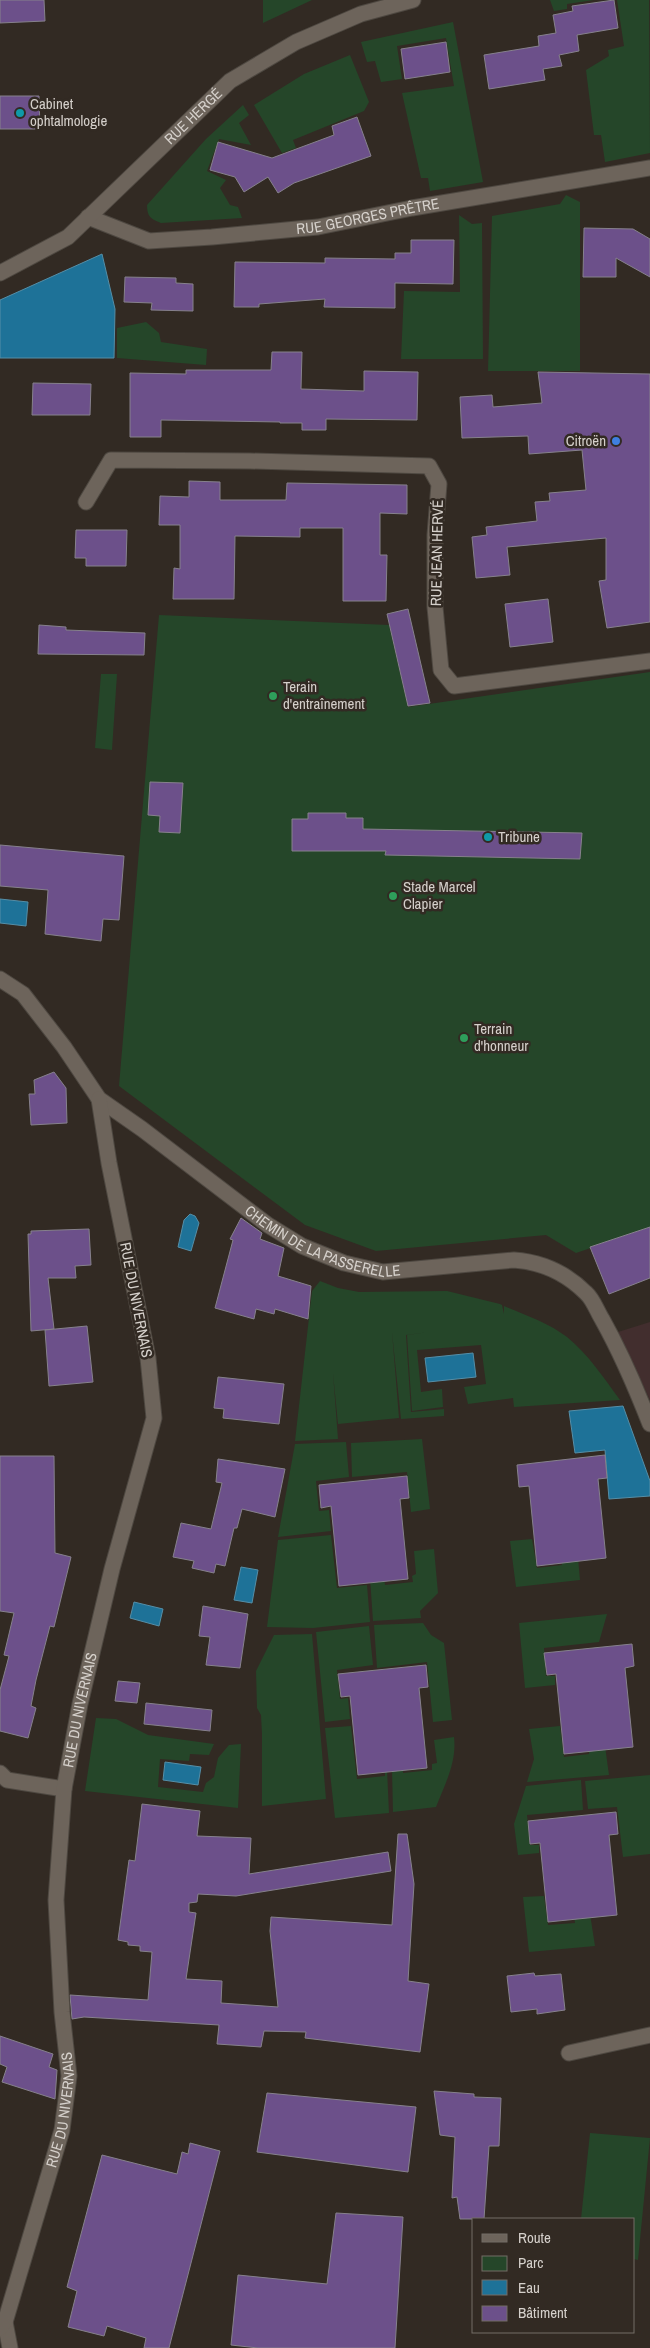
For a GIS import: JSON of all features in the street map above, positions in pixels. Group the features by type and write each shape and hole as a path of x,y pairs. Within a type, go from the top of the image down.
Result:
{"street":[{"name":"RUE HERGÉ","path":"0,273 68,237 230,81 296,42 361,14 413,0"},
{"name":"RUE GEORGES PRÊTRE","path":"88,217 149,241 318,228 412,208 650,168"},
{"name":"RUE JEAN HERVÉ","path":"86,502 111,460 250,461 429,466 439,484 435,535 434,607 441,670 454,686 650,661"},
{"name":"CHEMIN DE LA PASSERELLE","path":"0,979 23,994 64,1046 99,1099 268,1225 302,1246 344,1263 383,1272 514,1260 534,1262 553,1269 587,1294 611,1336 650,1424"},
{"name":"RUE DU NIVERNAIS","path":"10,2348 2,2325 62,2130 67,2107 69,2076 61,2002 56,1900 64,1789 80,1704 110,1579 154,1418 148,1358 113,1182 99,1099"},
{"path":"0,1773 7,1780 64,1789"},
{"path":"569,2053 650,2035"}],"shaded area":[{"path":"650,1322 650,1400 618,1332"}],"green space":[{"path":"263,0 312,0 263,23"},
{"path":"550,0 594,0 567,4 567,9 554,11"},
{"path":"617,0 649,0 650,153 605,162 601,135 594,135 586,70 609,56 608,50 624,46"},
{"path":"453,22 483,182 430,191 428,178 421,178 402,93 454,86 446,38 397,46 402,79 381,82 375,61 367,62 361,42"},
{"path":"350,55 369,102 364,111 293,140 296,148 282,153 254,105 304,74"},
{"path":"243,105 249,115 239,123 251,145 219,139 207,171 226,180 220,188 230,205 238,207 242,218 161,223 152,219 147,205 206,139"},
{"path":"566,195 580,202 580,371 488,371 492,216 560,204"},
{"path":"459,215 472,224 482,223 483,359 401,359 404,291 460,292"},
{"path":"146,322 159,333 161,342 207,349 206,365 117,358 117,328"},
{"name":"Stade Marcel Clapier","path":"159,615 389,625 408,707 650,672 650,1228 576,1253 546,1235 376,1251 305,1225 119,1086"},
{"path":"101,674 117,674 112,750 95,748"},
{"path":"320,1281 338,1288 359,1292 447,1291 500,1304 504,1314 504,1306 545,1323 567,1337 589,1359 620,1400 514,1407 513,1398 468,1404 464,1387 486,1384 481,1345 417,1350 421,1392 442,1389 443,1407 412,1411 407,1335 429,1332 406,1335 411,1412 444,1409 444,1416 401,1419 392,1332 399,1418 338,1424 333,1373 338,1439 295,1441 312,1291"},
{"path":"422,1439 430,1509 411,1512 407,1472 352,1477 351,1443"},
{"path":"346,1442 349,1477 316,1481 319,1511 329,1510 331,1531 278,1537 295,1444"},
{"path":"331,1535 337,1588 367,1585 370,1622 313,1628 267,1627 278,1540"},
{"path":"532,1539 537,1568 562,1565 561,1558 578,1557 580,1580 516,1587 510,1541"},
{"path":"434,1549 438,1593 420,1611 421,1618 373,1621 370,1578 384,1577 385,1585 413,1582 412,1576 416,1574 414,1551"},
{"path":"607,1614 599,1642 544,1648 546,1676 555,1676 555,1685 525,1688 519,1623"},
{"path":"423,1623 431,1635 444,1643 452,1720 433,1722 427,1662 377,1668 374,1625"},
{"path":"369,1626 373,1665 337,1670 340,1699 348,1698 350,1719 325,1722 316,1632"},
{"path":"312,1634 326,1799 262,1806 262,1734 261,1715 257,1708 256,1671 274,1635"},
{"path":"96,1718 116,1719 148,1735 214,1744 209,1755 190,1754 189,1761 160,1759 158,1787 203,1792 206,1783 214,1777 218,1758 229,1745 241,1744 238,1808 85,1791"},
{"path":"351,1726 357,1779 385,1776 385,1770 387,1769 389,1813 335,1818 325,1728"},
{"path":"560,1726 564,1757 589,1754 589,1747 605,1746 609,1775 527,1782 534,1759 529,1729"},
{"path":"454,1737 452,1764 436,1807 393,1812 392,1769 403,1768 403,1773 432,1770 432,1764 437,1763 434,1740"},
{"path":"650,1775 650,1854 623,1857 617,1807 588,1809 585,1781"},
{"path":"581,1780 583,1810 527,1815 530,1845 539,1845 539,1853 518,1855 514,1824 526,1786"},
{"path":"544,1896 548,1925 575,1923 574,1915 590,1914 595,1946 529,1952 523,1897"},
{"path":"590,2133 650,2138 638,2260 635,2259 635,2218 581,2218"}],"water":[{"path":"102,254 115,309 114,358 0,358 0,300"},
{"path":"0,899 28,902 26,926 0,923"},
{"path":"190,1214 195,1216 199,1223 191,1251 178,1247 184,1220"},
{"path":"473,1353 476,1377 428,1382 425,1358"},
{"path":"623,1406 650,1481 650,1496 609,1499 605,1450 575,1453 569,1411"},
{"path":"241,1567 258,1570 252,1603 234,1600"},
{"path":"134,1602 163,1609 159,1626 130,1618"},
{"path":"165,1762 201,1767 198,1785 163,1780"}],"building":[{"path":"0,0 44,0 45,21 0,23"},
{"path":"614,0 618,28 577,35 579,51 559,55 562,66 543,69 545,80 489,89 484,55 539,46 538,36 556,33 553,15 573,11 572,6"},
{"path":"446,42 450,72 405,79 401,49"},
{"name":"Cabinet ophtalmologie","path":"0,96 39,96 40,129 0,129"},
{"path":"357,117 371,156 294,183 278,193 268,177 244,192 235,177 210,170 218,142 272,158 334,135 332,126"},
{"path":"584,228 633,229 650,239 650,277 616,258 616,277 583,277"},
{"path":"411,240 454,240 453,284 395,283 395,308 324,307 325,299 259,304 259,307 234,307 235,262 325,263 325,258 395,259 395,253 411,253"},
{"path":"125,277 176,278 176,283 193,284 193,311 151,310 152,303 124,302"},
{"path":"272,352 302,352 301,389 364,391 364,371 418,372 417,420 326,419 326,430 302,430 302,423 161,420 161,437 130,437 130,373 186,374 186,370 271,370"},
{"path":"538,372 650,374 650,622 607,628 599,581 606,580 606,538 507,547 510,575 476,578 472,537 487,535 486,527 537,521 535,502 550,501 549,493 586,490 582,450 529,454 528,436 462,438 460,397 492,395 493,407 542,403"},
{"path":"33,383 91,384 90,415 32,415"},
{"path":"189,481 220,482 220,500 286,500 287,483 407,485 407,514 380,513 380,555 387,555 386,601 343,601 343,528 300,528 300,537 235,536 234,599 173,599 174,568 180,569 180,525 159,525 160,496 189,497"},
{"path":"76,530 127,530 126,566 86,566 86,558 75,558"},
{"path":"548,599 553,642 510,647 505,604"},
{"path":"408,609 430,703 408,706 387,614"},
{"path":"39,625 66,627 66,630 145,633 144,655 38,654"},
{"path":"150,782 183,783 180,833 159,832 160,816 148,815"},
{"name":"Tribune","path":"308,813 346,813 346,818 363,818 363,829 582,833 580,859 385,855 386,851 292,851 292,819 308,819"},
{"path":"0,845 124,856 119,920 103,919 101,941 45,934 48,890 0,886"},
{"path":"54,1072 66,1088 67,1123 31,1125 29,1094 35,1094 34,1080"},
{"path":"241,1218 262,1233 260,1239 284,1248 278,1276 311,1286 308,1319 275,1309 274,1314 256,1309 254,1319 215,1308 233,1240 230,1239"},
{"path":"650,1227 650,1278 609,1294 590,1247"},
{"path":"89,1229 91,1265 75,1266 76,1278 48,1278 54,1329 31,1331 28,1234 31,1234 31,1231"},
{"path":"87,1326 93,1382 49,1386 45,1330"},
{"path":"218,1377 284,1384 279,1424 223,1418 224,1409 214,1408"},
{"path":"605,1455 607,1478 598,1479 606,1558 537,1566 529,1486 519,1487 517,1465"},
{"path":"0,1456 54,1456 55,1553 71,1557 54,1627 50,1626 36,1680 31,1706 36,1708 28,1738 0,1731 0,1690 9,1656 4,1655 14,1613 0,1611"},
{"path":"218,1459 285,1469 275,1517 242,1509 237,1528 234,1528 225,1566 216,1564 214,1573 192,1568 194,1561 173,1557 181,1523 211,1529 222,1483 216,1482"},
{"path":"407,1476 409,1498 400,1499 408,1579 339,1586 331,1506 321,1508 319,1485"},
{"path":"203,1606 248,1614 240,1668 206,1665 210,1637 199,1636"},
{"path":"632,1644 634,1666 625,1668 633,1747 564,1754 556,1674 547,1675 544,1653"},
{"path":"426,1665 428,1687 419,1688 427,1768 358,1775 350,1696 341,1697 338,1674"},
{"path":"118,1681 140,1683 137,1703 115,1701"},
{"path":"146,1703 212,1710 210,1731 144,1724"},
{"path":"142,1804 200,1811 197,1836 251,1838 249,1874 388,1852 391,1871 236,1896 198,1894 197,1902 189,1903 189,1912 196,1913 186,1979 222,1981 221,2003 278,2007 270,1931 271,1917 392,1925 398,1834 407,1834 414,1884 408,1981 429,1984 420,2052 305,2038 306,2032 264,2031 261,2047 217,2044 219,2025 84,2017 72,2019 70,1995 148,2000 152,1952 140,1951 140,1946 128,1945 128,1942 118,1940 129,1860 135,1861"},
{"path":"616,1812 618,1834 609,1835 617,1915 548,1922 540,1843 530,1844 528,1821"},
{"path":"534,1973 535,1976 561,1974 565,2010 537,2014 537,2009 511,2012 507,1976"},
{"path":"0,2036 53,2054 49,2067 57,2070 55,2099 2,2082 7,2067 0,2064"},
{"path":"434,2091 474,2094 474,2097 501,2098 499,2146 489,2146 484,2218 460,2219 457,2197 452,2198 455,2137 440,2135"},
{"path":"267,2093 416,2107 408,2172 257,2152"},
{"path":"190,2143 220,2151 169,2348 144,2348 146,2338 107,2326 104,2336 68,2327 77,2291 67,2287 102,2155 177,2174 182,2152 188,2154"},
{"path":"336,2213 403,2217 395,2348 258,2348 231,2345 238,2275 327,2284"}],"place":[{"name":"Cabinet ophtalmologie","path":"20,113"},
{"name":"Citroën","path":"616,441"},
{"name":"Terain d'entraînement","path":"273,696"},
{"name":"Tribune","path":"488,837"},
{"name":"Stade Marcel Clapier","path":"393,896"},
{"name":"Terrain d'honneur","path":"464,1038"}]}
